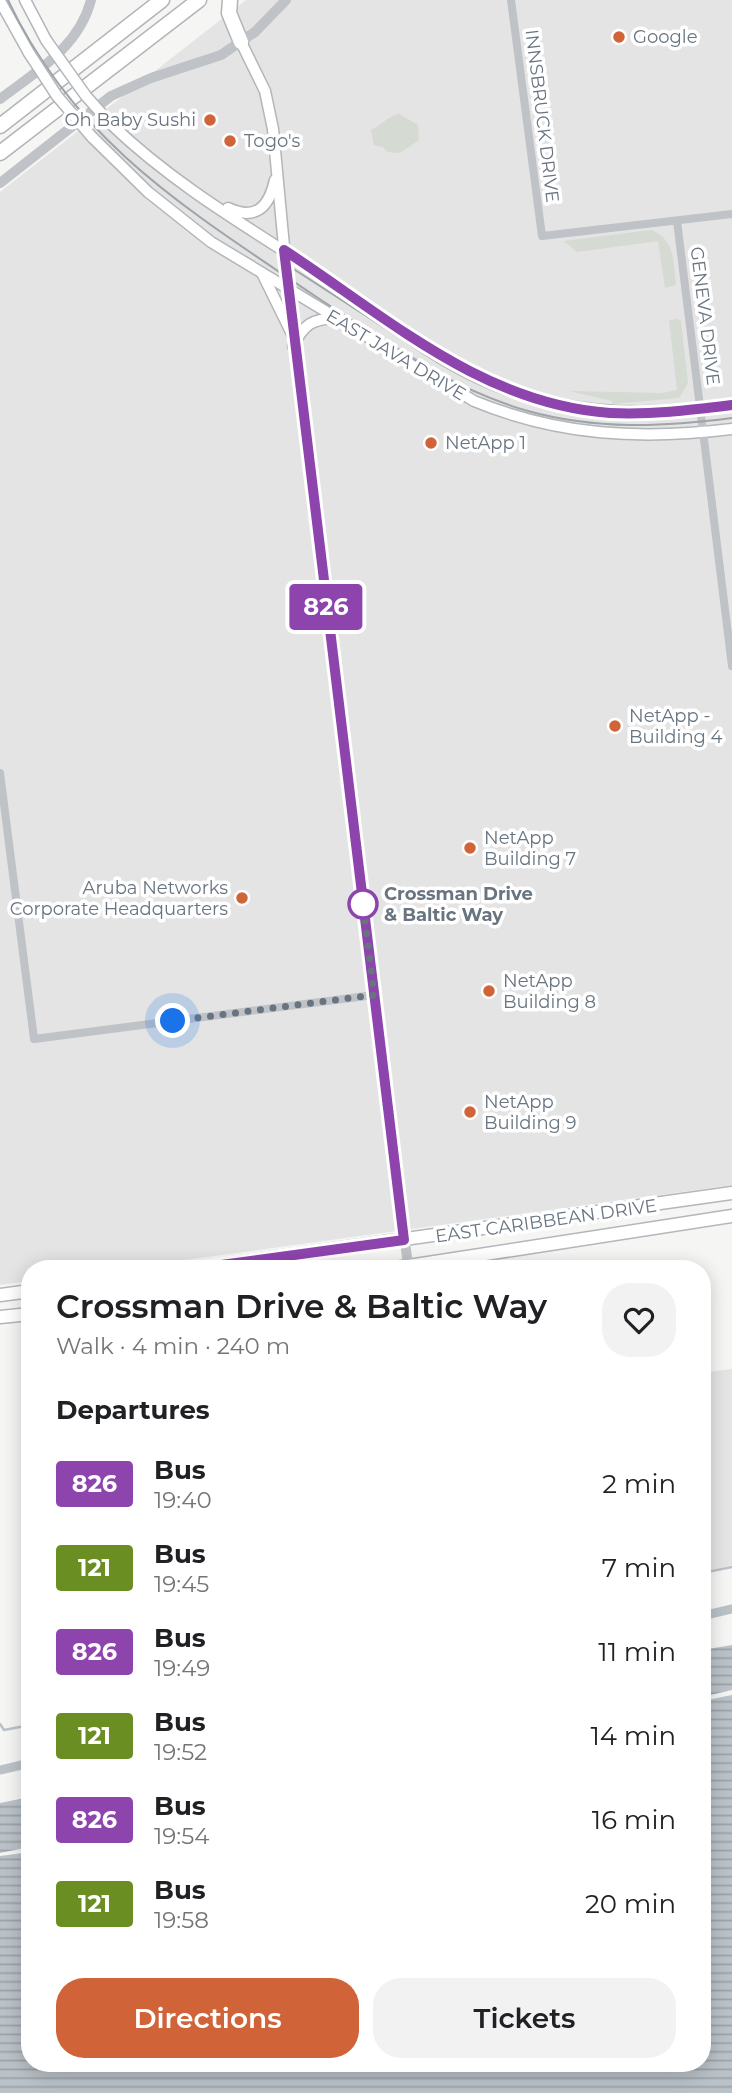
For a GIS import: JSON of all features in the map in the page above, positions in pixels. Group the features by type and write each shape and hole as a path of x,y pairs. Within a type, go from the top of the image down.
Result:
{"highway":[{"path":"0,126 162,0"},
{"path":"0,153 199,0"},
{"path":"230,0 229,13 241,43"}],"main road":[{"name":"EAST JAVA DRIVE","path":"25,0 46,40 86,96 111,124 146,156 435,353 501,387 558,405 608,412 676,413 732,405"},
{"name":"EAST JAVA DRIVE","path":"0,1 57,96 92,136 148,192 211,242 474,401 513,418 597,434 636,437 732,429"},
{"path":"241,43 265,91 277,170 288,289"},
{"path":"203,197 236,212 253,212 268,203 277,170"},
{"path":"262,273 293,340 311,321 336,318"},
{"name":"EAST CARIBBEAN DRIVE","path":"258,1260 732,1193"},
{"name":"EAST CARIBBEAN DRIVE","path":"447,1260 732,1216"},
{"path":"0,1295 21,1292"},
{"path":"0,1317 21,1315"}],"street":[{"path":"0,99 68,45 86,18 91,0"},
{"path":"0,183 111,96 151,78 221,55 241,43 286,0"},
{"name":"INNSBRUCK DRIVE","path":"512,0 542,236 677,221"},
{"path":"677,221 732,214"},
{"name":"GENEVA DRIVE","path":"677,221 732,666"},
{"path":"288,289 407,1260"},
{"path":"0,773 34,1039 374,995"}],"shaded area":[{"path":"246,0 732,0 732,1185 185,1260 21,1260 21,1282 0,1285 0,192"},
{"path":"399,114 418,125 419,140 400,153 387,152 383,147 374,145 371,130"},
{"path":"651,230 659,234 669,246 676,285 665,288 658,241 577,252 564,241"},
{"path":"669,320 681,321 688,383 679,398 612,404 612,401 569,391 662,393 677,390"},
{"path":"732,1369 732,1565 711,1570 711,1372"},
{"path":"732,1645 732,1690 711,1695 711,1648"},
{"path":"732,1695 732,2093 0,2093 0,1856 21,1853 21,2072 711,2072 711,1699"},
{"path":"21,1799 21,1849 0,1853 0,1803"}],"waterway":[{"path":"711,1571 732,1567"},
{"path":"711,1614 732,1609"},
{"path":"0,1724 4,1730 21,1727"},
{"path":"0,1770 21,1765"}],"tram line":[{"path":"8,0 35,50 67,95 102,134 140,170 224,234 417,362 499,402 553,417 630,425 732,418"},
{"path":"292,268 439,363"}],"bus line":[{"name":"826","path":"258,1260 404,1240 293,346 284,250 435,353 501,387 558,405 608,412 676,413 732,405"}],"place":[{"name":"Google","path":"619,37"},
{"name":"Oh Baby Sushi","path":"210,120"},
{"name":"Togo's","path":"230,141"},
{"name":"NetApp 1","path":"431,443"},
{"name":"NetApp - Building 4","path":"615,726"},
{"name":"NetApp Building 7","path":"470,848"},
{"name":"Aruba Networks Corporate Headquarters","path":"242,898"},
{"name":"Crossman Drive & Baltic Way","path":"363,904"},
{"name":"NetApp Building 8","path":"489,991"},
{"name":"NetApp Building 9","path":"470,1112"}],"route":[{"path":"173,1021 374,995 363,904"}]}
